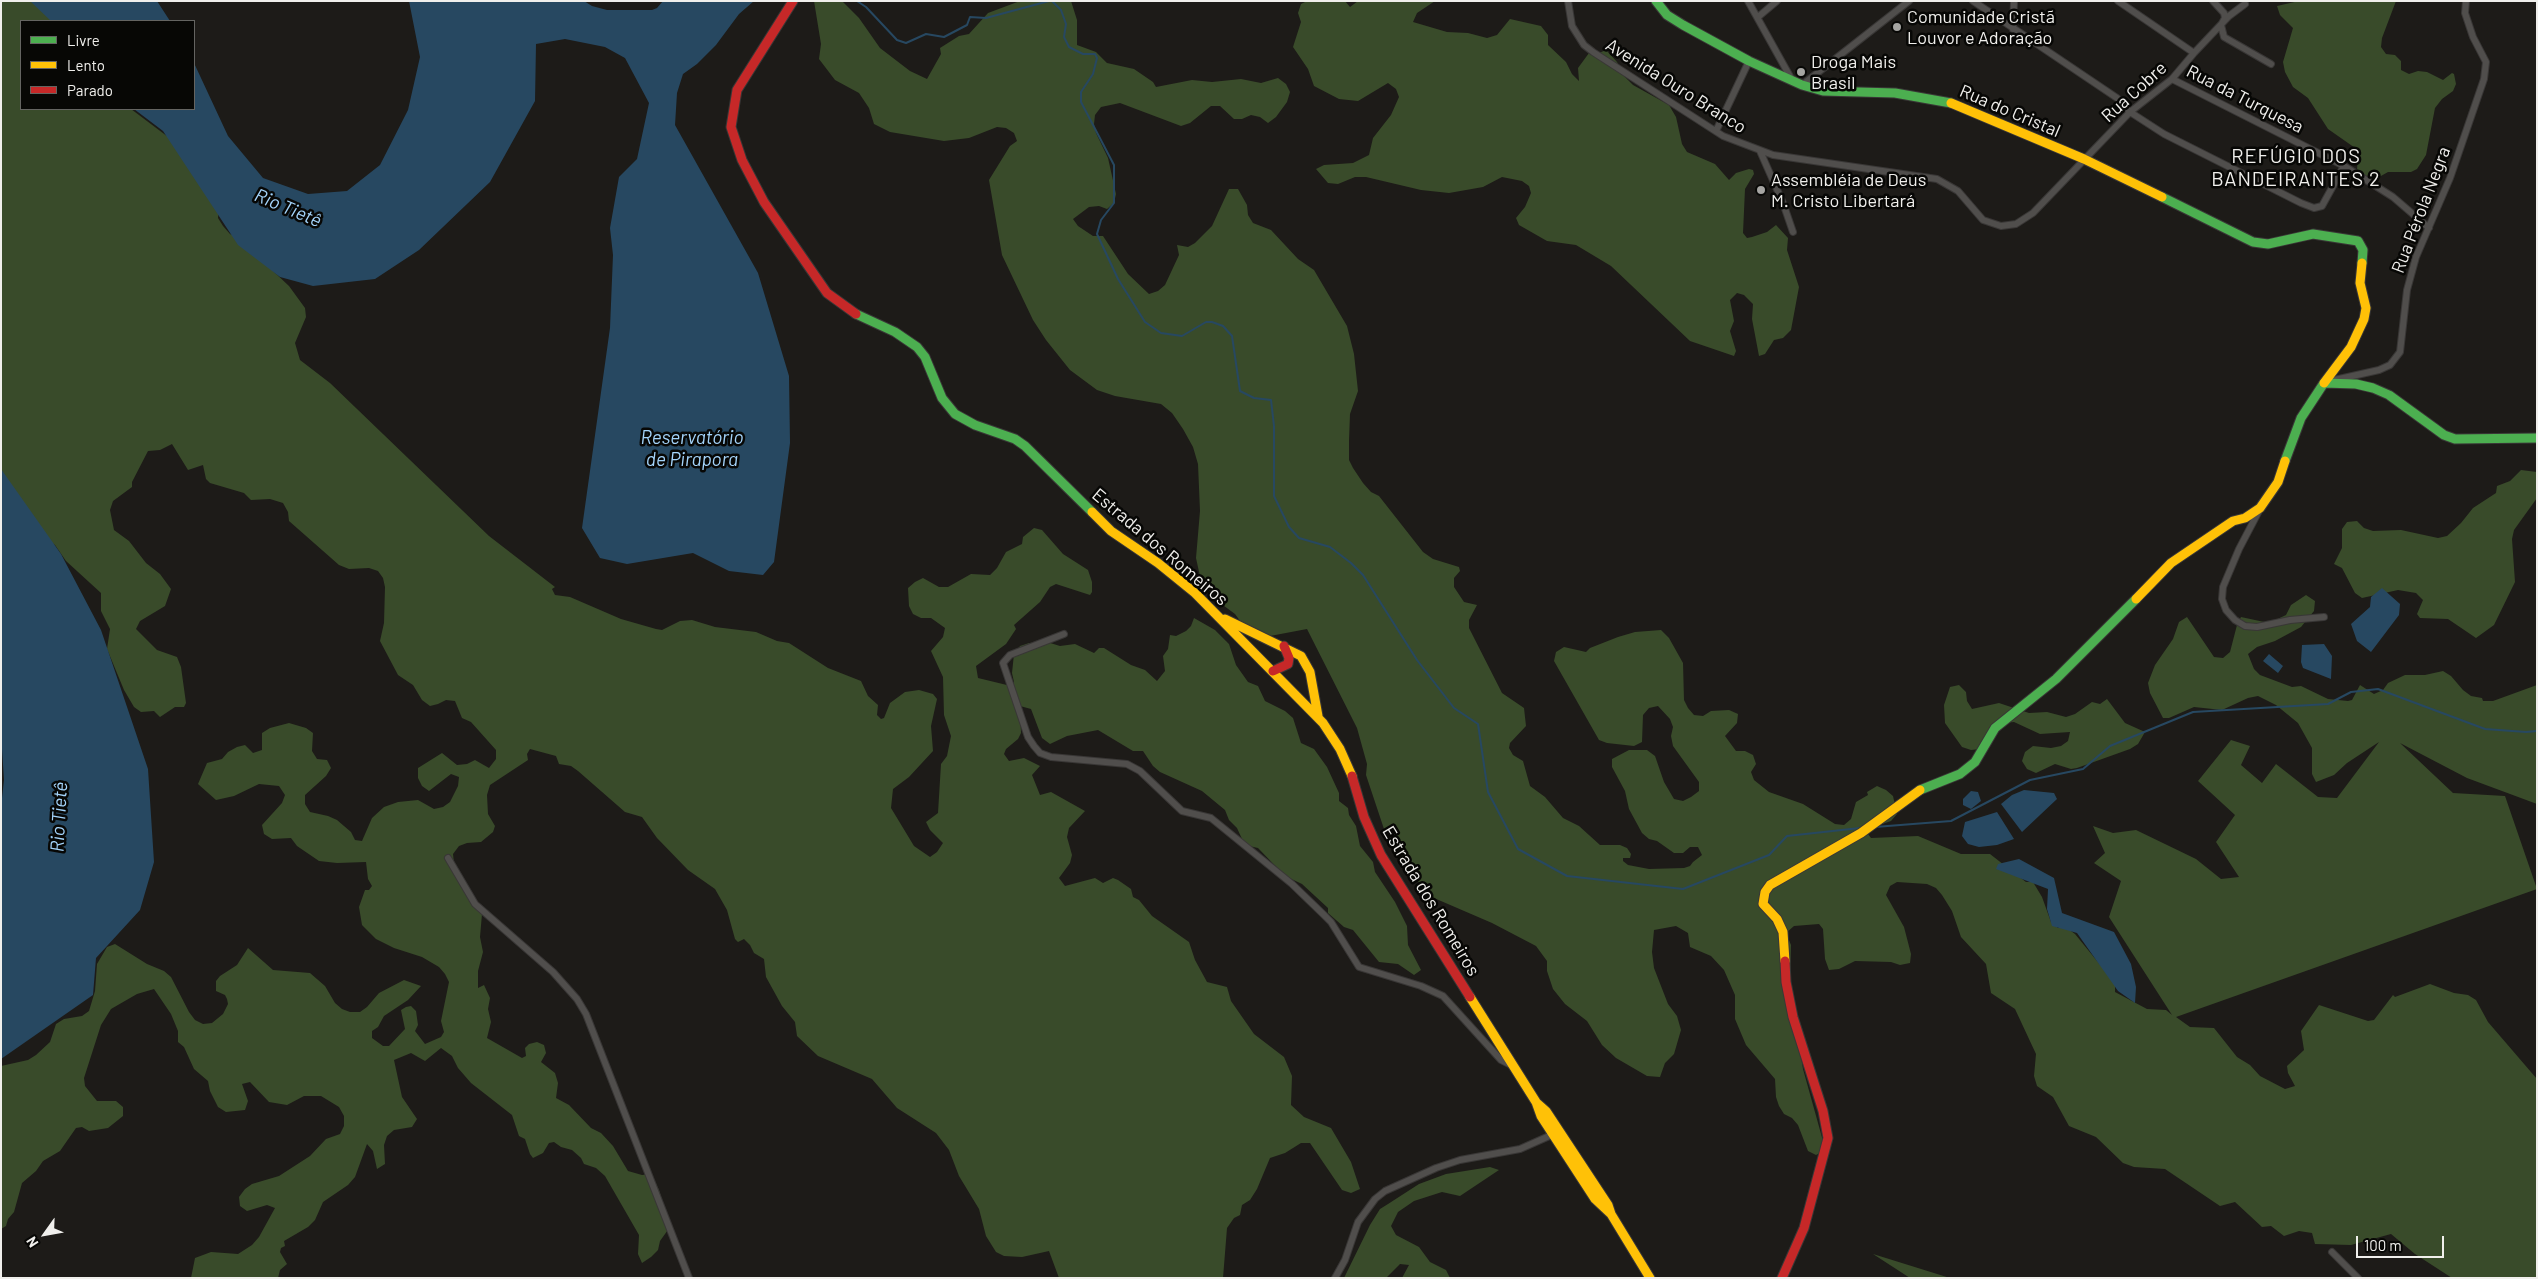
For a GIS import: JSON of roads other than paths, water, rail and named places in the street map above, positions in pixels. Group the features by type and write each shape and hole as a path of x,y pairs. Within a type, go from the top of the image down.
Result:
{"street":[{"name":"Estrada dos Romeiros","path":"794,1 737,90 731,116 732,127 752,182 816,278 842,305 860,317 909,340 925,357 942,398 955,414 975,426 1015,439 1025,446 1111,531 1174,575 1220,617 1318,717 1333,737 1350,770 1364,817 1381,855 1514,1066 1536,1102 1541,1116 1556,1133 1595,1199 1611,1214 1650,1278"},
{"name":"Avenida Ouro Branco","path":"1568,1 1572,26 1584,45 1723,136 1760,151 1937,178 1958,191 1983,220 2001,226 2016,224 2034,213 2084,159"},
{"name":"Rua do Cristal","path":"1656,1 1667,15 1749,61 1802,85 1822,91 1895,93 1945,101 2084,159 2260,244 2313,234 2354,240 2361,243 2363,250 2360,283 2366,308 2364,319 2351,347 2324,383"},
{"path":"1748,1 1792,80"},
{"path":"1758,17 1777,1"},
{"path":"1802,85 1909,1"},
{"path":"1973,1 2117,98 2130,112 2181,143 2314,208 2322,206 2344,166"},
{"path":"2013,29 2014,1"},
{"path":"2118,1 2194,53"},
{"path":"2213,1 2224,13 2225,18 2221,25 2224,37 2271,64"},
{"name":"Rua Pérola Negra","path":"2324,383 2379,370 2390,365 2400,352 2408,290 2416,257 2450,178 2484,79 2486,62 2473,37 2465,13 2466,1"},
{"name":"Rua Cobre","path":"2084,159 2130,112 2172,79 2221,25 2245,4"},
{"path":"1716,131 1749,61"},
{"name":"Rua da Turquesa","path":"2172,79 2344,166 2393,197 2429,228"},
{"path":"1760,151 1783,203 1793,232"},
{"path":"2324,617 2290,620 2257,627 2245,626 2235,620 2226,610 2222,599 2223,587 2239,549 2260,508 2278,482 2301,418 2324,383 2356,384 2373,388 2389,395 2444,435 2455,439 2537,438"},
{"path":"1782,1278 1804,1228 1828,1138 1823,1111 1807,1066 1793,1017 1786,982 1783,932 1777,919 1764,904 1765,892 1786,875 1881,820 1921,789 1967,768 1975,762 1998,724 2056,679 2171,563 2233,521 2245,518 2260,508"},
{"path":"1220,617 1284,646 1301,656 1310,672 1318,717"},
{"path":"1064,634 1010,655 1003,663 1028,737 1040,753 1074,760 1116,761 1127,764 1140,772 1182,811 1210,818 1292,884 1331,922 1359,967 1421,986 1443,996 1501,1060 1514,1066"},
{"path":"1273,671 1288,664 1289,658 1284,646"},
{"path":"448,858 475,904 553,972 577,998 586,1014 689,1278"},
{"path":"1335,1278 1345,1260 1358,1222 1375,1199 1385,1191 1444,1165 1520,1148 1556,1133"},
{"path":"2332,1252 2358,1278"}],"water":[{"path":"30,1 157,1 169,20 50,20"},
{"name":"Reservatório de Pirapora","path":"409,1 584,1 592,6 607,10 652,10 657,8 663,1 754,1 739,14 716,45 697,64 683,74 677,93 675,125 758,273 789,376 790,443 774,562 763,575 729,571 693,553 627,564 600,558 582,528 610,328 613,255 610,228 619,177 637,159 649,103 625,58 605,47 565,39 536,44 535,101 490,182 419,250 375,279 313,286 280,277 238,245 163,131 135,110 195,110 195,65 228,136 263,178 308,194 347,191 380,165 408,110 420,57"},
{"name":"Rio Tietê","path":"1,469 61,554 101,630 148,769 154,862 140,910 96,958 93,995 1,1059 1,807 4,780 1,734"},
{"path":"2382,588 2400,604 2399,615 2371,652 2357,641 2351,624 2370,607 2371,597"},
{"path":"2324,644 2332,656 2331,679 2303,668 2301,662 2302,645"},
{"path":"2269,654 2283,666 2278,673 2263,661"},
{"path":"2024,790 2054,793 2057,799 2022,832 2001,804 2012,795"},
{"path":"1971,791 1978,792 1981,801 1971,809 1963,805 1963,799"},
{"path":"1997,812 2014,839 1997,845 1979,847 1968,844 1962,836 1965,822"},
{"path":"2019,859 2054,878 2062,913 2114,932 2131,964 2136,987 2135,1003 2118,991 2077,933 2052,926 2047,909 2048,889 1996,869 1998,864"}],"waterway":[{"path":"857,1 866,7 897,40 906,43 926,34 944,37 967,25 970,17 986,18 1049,1"},
{"path":"1052,1 1061,10 1066,24 1064,37 1069,47 1083,54 1095,54 1097,58 1093,74 1081,92 1081,102 1114,165 1114,203 1101,220 1097,234 1118,279 1145,322 1161,333 1182,336 1206,322 1212,322 1223,326 1232,336 1240,391 1254,398 1271,400 1274,426 1274,496 1289,527 1299,538 1330,547 1363,575 1417,660 1454,708 1478,724 1488,792 1518,849 1567,876 1683,889 1769,855 1787,836 1860,828"},
{"path":"1875,827 1951,821 2030,780 2083,769 2110,746 2193,712 2328,704 2351,692 2378,689 2485,729 2537,731"}],"place":[{"name":"Comunidade Cristã Louvor e Adoração","path":"1897,27"},
{"name":"Droga Mais Brasil","path":"1801,72"},
{"name":"Assembléia de Deus M. Cristo Libertará","path":"1761,190"}],"district":[{"name":"REFÚGIO DOS BANDEIRANTES 2","path":"2296,168"}]}
